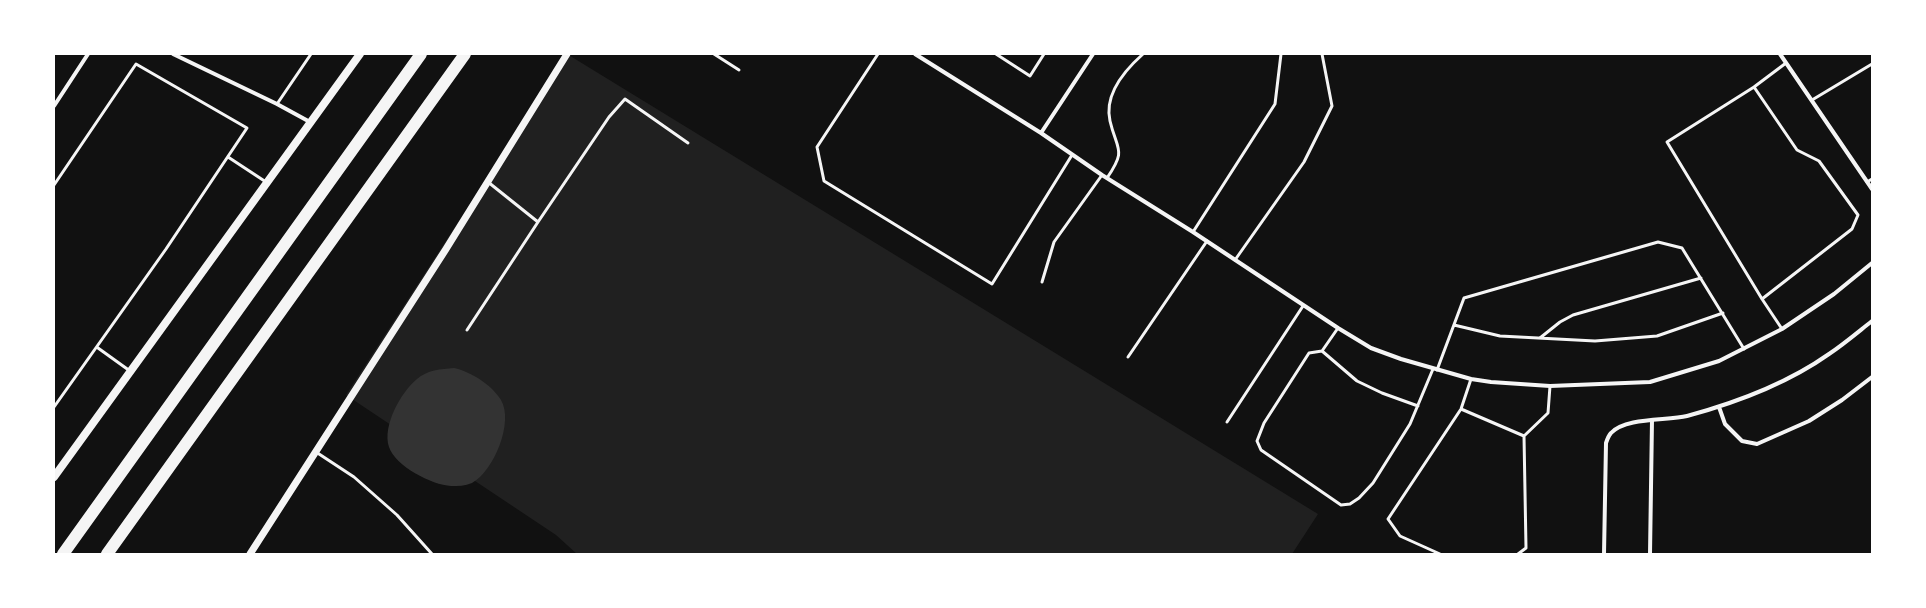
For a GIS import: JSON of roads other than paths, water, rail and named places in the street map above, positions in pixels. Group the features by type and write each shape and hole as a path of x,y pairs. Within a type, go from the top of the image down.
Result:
{"highway":[{"path":"63,554 421,54"},
{"path":"108,554 465,54"}],"main road":[{"path":"54,478 266,182 360,54"}],"street":[{"path":"54,106 88,54"},
{"path":"173,54 278,104 310,122"},
{"path":"250,554 488,182 567,54"},
{"path":"915,54 1207,241 1303,306 1370,348 1471,379 1490,382 1550,386 1650,382 1719,361 1782,329 1834,294 1872,263"},
{"path":"1041,134 1092,54"},
{"path":"1780,54 1872,189"},
{"path":"1604,554 1606,443 1611,433 1619,426 1633,422 1674,419 1719,407 1802,371 1829,355 1872,321"},
{"path":"1719,407 1725,424 1742,441 1757,444 1809,421 1842,400 1872,377"},
{"path":"1650,554 1652,420"}],"lane":[{"path":"278,104 311,54"},
{"path":"714,54 739,70"},
{"path":"878,54 817,146 824,181 992,284 1072,155"},
{"path":"996,54 1030,76 1044,54"},
{"path":"1107,178 1118,163 1120,147 1110,120 1111,97 1127,69 1143,54"},
{"path":"1193,232 1276,104 1281,54"},
{"path":"1235,260 1304,162 1332,106 1322,54"},
{"path":"1782,329 1666,142 1754,87 1786,62"},
{"path":"54,185 136,64 247,128 98,348 54,407"},
{"path":"1812,100 1872,64"},
{"path":"1754,87 1797,150 1819,162 1858,215 1852,229 1762,299"},
{"path":"467,330 609,117 625,99 688,143"},
{"path":"228,157 266,182"},
{"path":"1042,282 1054,242 1102,175"},
{"path":"1867,182 1872,179"},
{"path":"488,182 538,222"},
{"path":"1128,356 1207,241"},
{"path":"1338,328 1322,351 1309,353 1264,423 1258,441 1261,450 1341,505 1350,504 1359,498 1373,483 1410,424 1454,325 1464,298 1658,242 1682,248 1744,349"},
{"path":"1540,338 1560,322 1574,315 1701,278"},
{"path":"1227,422 1303,306"},
{"path":"1454,325 1500,336 1595,341 1657,336 1723,313"},
{"path":"98,348 130,371"},
{"path":"1322,351 1357,382 1418,406"},
{"path":"1440,554 1400,536 1388,519 1461,410 1471,379"},
{"path":"1518,554 1526,548 1524,436 1548,413 1550,386"},
{"path":"1461,410 1524,436"},
{"path":"316,452 354,477 397,515 432,554"}]}
